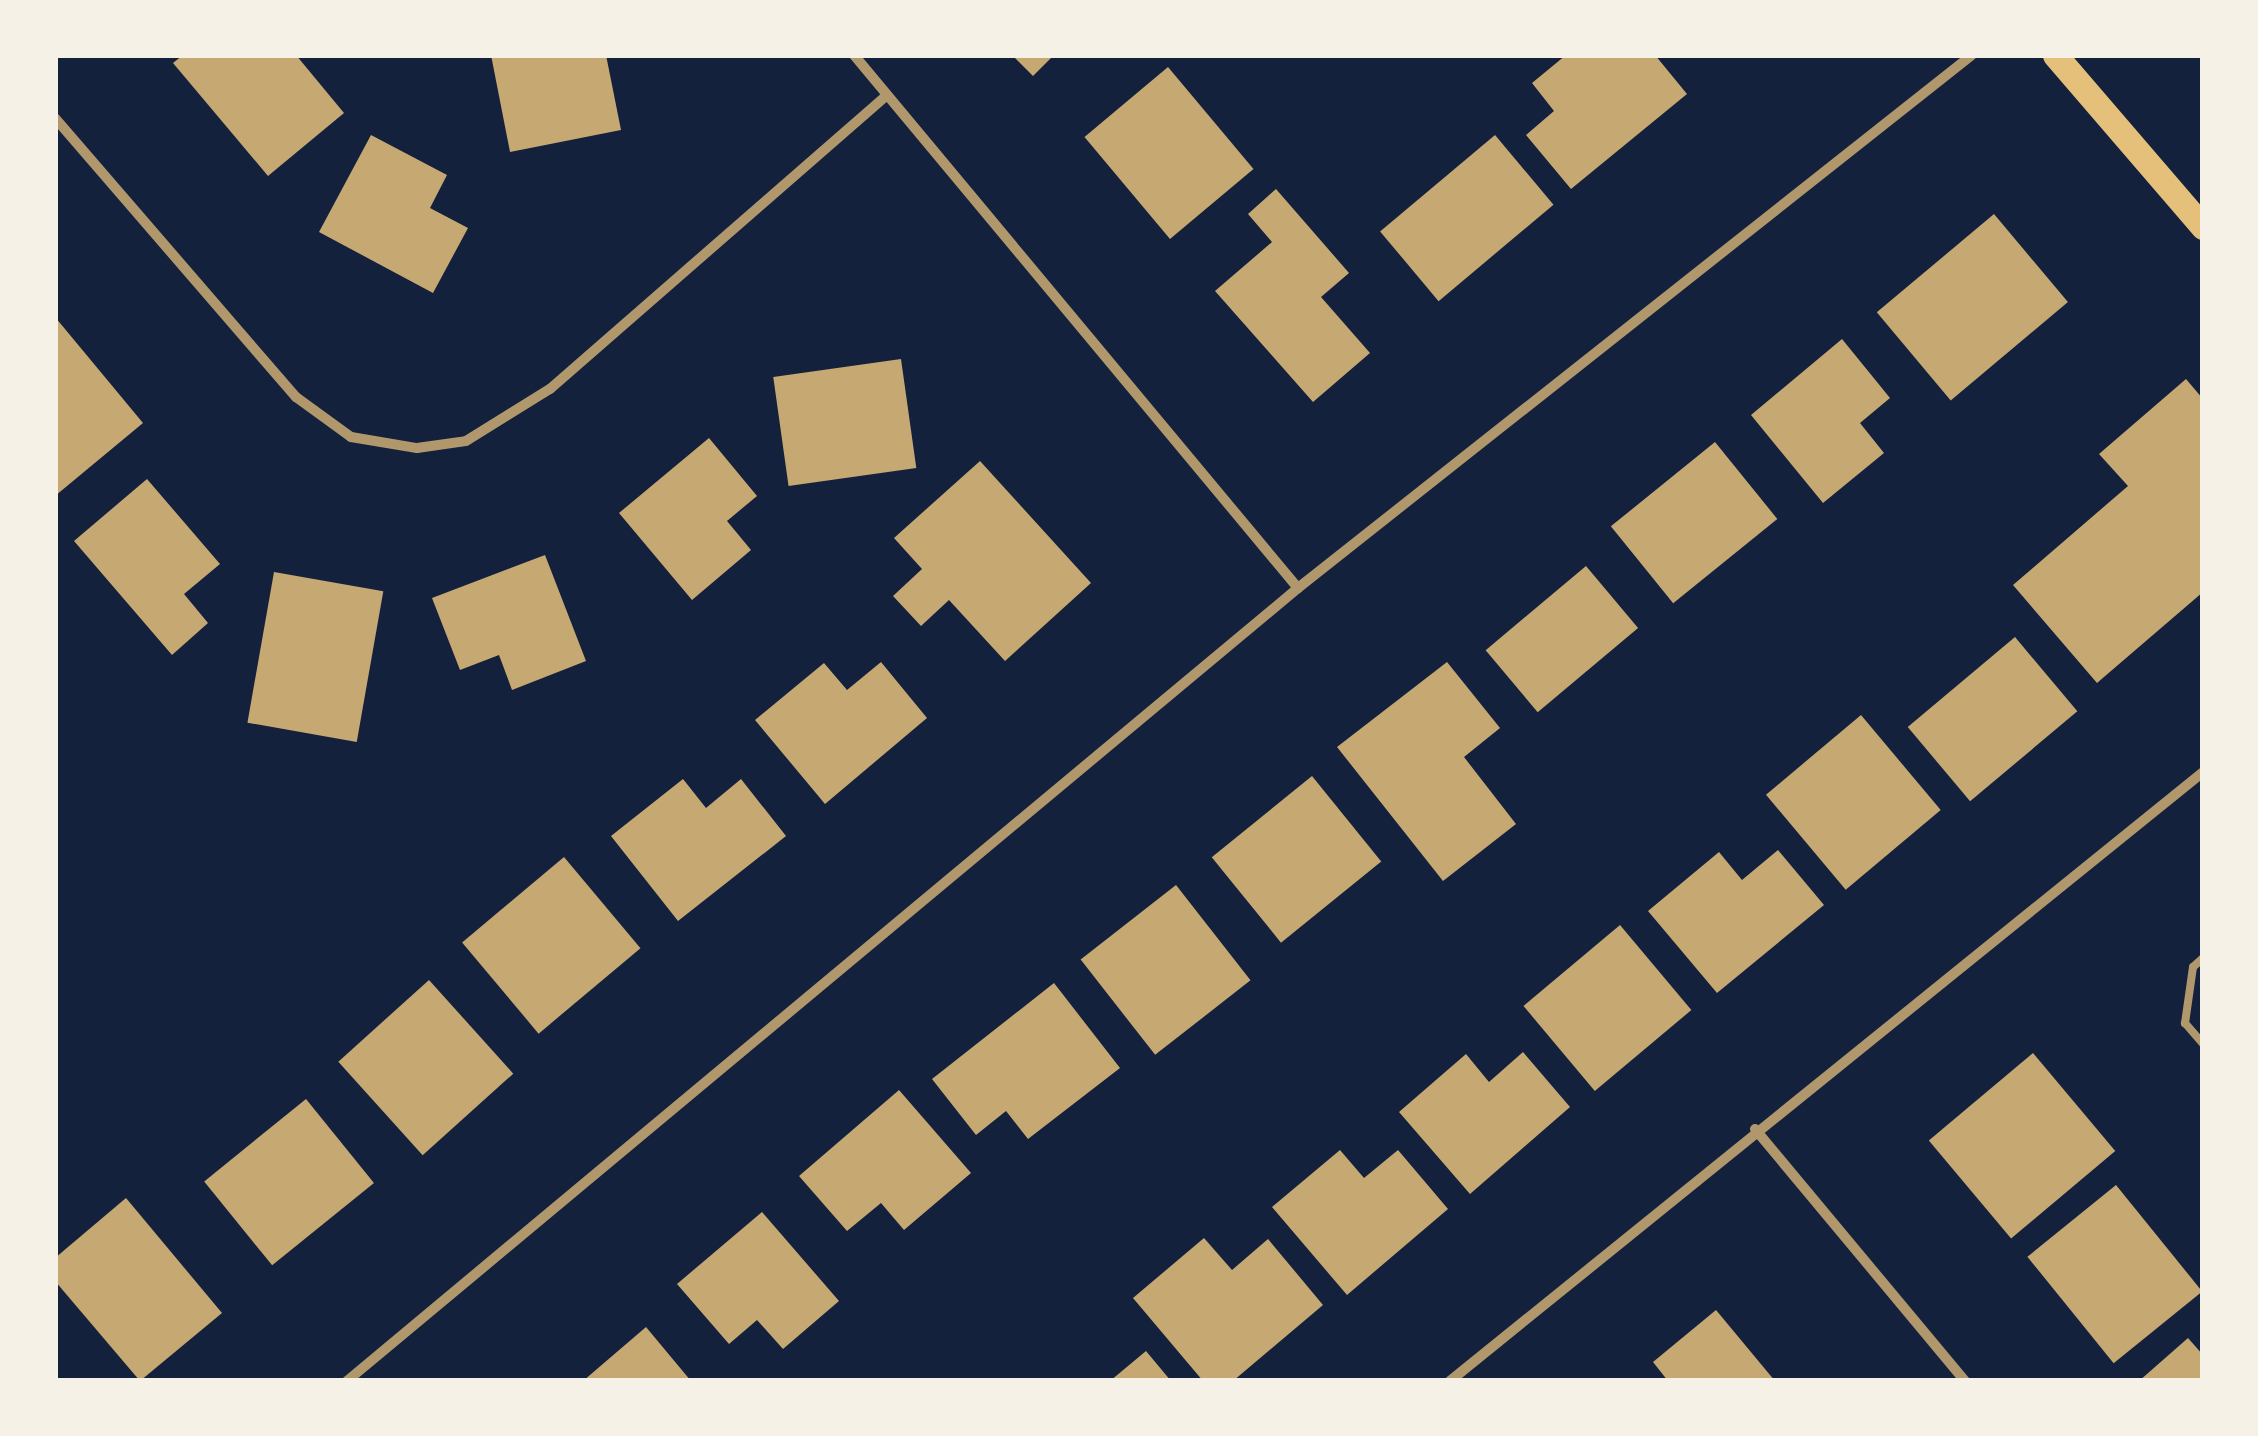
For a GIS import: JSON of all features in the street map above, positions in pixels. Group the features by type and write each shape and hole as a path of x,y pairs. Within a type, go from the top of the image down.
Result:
{"main road":[{"path":"2056,55 2203,227"}],"street":[{"path":"854,55 1298,588"},
{"path":"347,1381 1298,588 1972,55"},
{"path":"55,118 296,398 351,437 418,448 466,441 550,389 887,95"},
{"path":"1450,1381 1756,1129 2203,772"},
{"path":"1756,1129 1965,1381"}],"lane":[{"path":"2203,958 2194,967 2185,1023 2203,1044"}],"building":[{"path":"183,55 296,55 344,113 268,176 173,63"},
{"path":"491,55 606,55 621,130 510,152"},
{"path":"1012,55 1054,55 1033,76"},
{"path":"1566,55 1655,55 1687,94 1571,189 1526,135 1554,111 1532,83"},
{"path":"1168,67 1253,169 1170,239 1085,137"},
{"path":"371,135 447,175 430,208 468,228 433,293 319,232"},
{"path":"1495,135 1553,205 1439,301 1380,231"},
{"path":"1276,189 1349,273 1321,297 1370,353 1313,402 1215,291 1272,242 1248,214"},
{"path":"1994,214 2068,302 1951,400 1877,312"},
{"path":"55,317 143,423 55,496"},
{"path":"1842,339 1890,398 1860,423 1884,453 1823,503 1751,415"},
{"path":"901,359 916,468 789,486 773,377"},
{"path":"2186,379 2203,399 2203,592 2097,683 2013,585 2128,486 2099,454"},
{"path":"709,438 757,496 727,521 751,550 692,600 619,513"},
{"path":"1715,442 1777,519 1673,603 1611,526"},
{"path":"980,461 1091,583 1005,661 949,600 921,626 893,596 922,569 894,538"},
{"path":"147,479 220,564 184,594 208,623 172,655 74,541"},
{"path":"545,555 586,661 512,690 499,655 460,670 432,598"},
{"path":"1586,566 1638,628 1538,712 1486,650"},
{"path":"274,572 383,591 357,742 247,723"},
{"path":"2015,637 2077,711 1970,801 1908,727"},
{"path":"881,662 927,718 825,804 755,720 824,663 847,690"},
{"path":"1447,662 1500,728 1464,757 1516,824 1443,881 1337,747"},
{"path":"1861,715 1941,810 1846,890 1766,795"},
{"path":"1312,776 1381,861 1281,943 1212,857"},
{"path":"683,779 706,808 741,779 786,836 678,921 611,836"},
{"path":"1778,850 1824,905 1717,993 1648,911 1719,852 1742,880"},
{"path":"564,857 640,948 539,1034 462,942"},
{"path":"1176,885 1250,980 1155,1055 1081,959"},
{"path":"1620,925 1691,1010 1595,1091 1523,1006"},
{"path":"429,980 513,1074 423,1155 338,1062"},
{"path":"1054,983 1120,1068 1028,1139 1006,1111 976,1135 932,1079"},
{"path":"1523,1052 1570,1107 1470,1194 1399,1112 1466,1054 1489,1082"},
{"path":"2033,1053 2115,1151 2011,1238 1929,1140"},
{"path":"899,1090 971,1173 904,1230 881,1203 847,1231 799,1176"},
{"path":"306,1099 374,1183 272,1265 204,1181"},
{"path":"1340,1150 1364,1178 1398,1150 1448,1209 1347,1295 1272,1207"},
{"path":"2116,1185 2202,1291 2114,1363 2027,1257"},
{"path":"126,1198 222,1313 140,1381 55,1281 55,1258"},
{"path":"762,1212 839,1301 783,1349 757,1320 729,1344 677,1284"},
{"path":"1204,1238 1232,1270 1268,1239 1323,1305 1233,1381 1203,1381 1133,1298"},
{"path":"1716,1310 1775,1381 1668,1381 1653,1362"},
{"path":"646,1327 691,1381 583,1381"},
{"path":"2188,1338 2203,1355 2203,1381 2139,1381"},
{"path":"1146,1351 1171,1381 1110,1381"}]}
